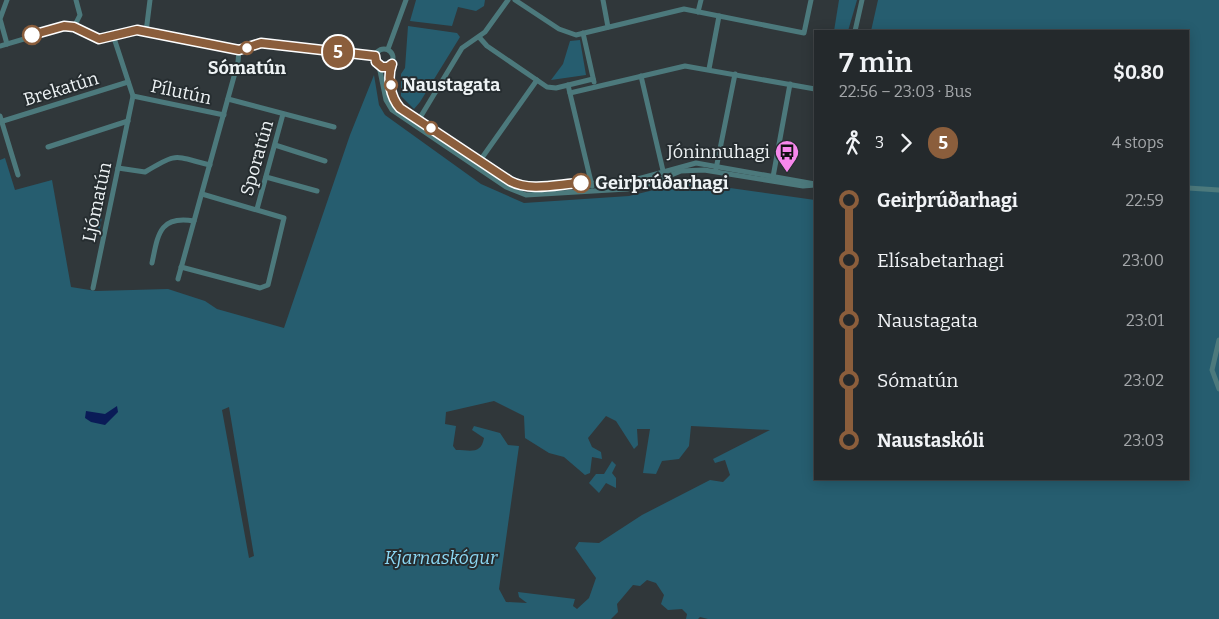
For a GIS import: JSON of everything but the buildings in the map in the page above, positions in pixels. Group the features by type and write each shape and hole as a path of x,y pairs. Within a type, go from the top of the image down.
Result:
{"street":[{"path":"7,0 0,19 7,44"},
{"path":"74,27 80,15 76,0"},
{"path":"146,32 150,0"},
{"path":"388,49 406,0"},
{"path":"415,126 462,48 479,37 508,0"},
{"path":"515,0 559,30 576,35 684,9 804,33 811,0"},
{"path":"603,0 608,27"},
{"path":"698,12 701,0"},
{"path":"854,30 862,0"},
{"path":"709,69 719,16"},
{"path":"0,46 60,26 74,27 94,39 130,30 239,50 261,43 375,56"},
{"path":"582,34 595,87"},
{"path":"113,35 133,96"},
{"path":"479,37 487,46 550,88 593,79"},
{"path":"375,56 380,50 388,49"},
{"path":"388,49 393,54 390,75 393,99 400,108 520,186 627,182 664,175"},
{"path":"178,279 224,115 239,50"},
{"path":"375,56 390,108 506,187 526,194 627,189 687,164 814,185"},
{"path":"379,66 388,67 392,64"},
{"path":"570,93 685,66 814,89"},
{"path":"716,168 735,74"},
{"path":"641,76 664,175"},
{"path":"476,166 537,80"},
{"name":"Brekatún","path":"18,175 1,119 128,82"},
{"path":"773,179 790,84"},
{"path":"568,85 593,191"},
{"name":"Pílutún","path":"133,96 224,115"},
{"name":"Ljómatún","path":"93,288 133,96"},
{"name":"Sporatún","path":"228,99 334,127"},
{"name":"Sporatún","path":"257,209 283,114"},
{"path":"48,147 128,121"},
{"path":"275,145 325,161"},
{"path":"118,168 145,172 167,158 174,156 210,165"},
{"path":"266,177 317,191"},
{"path":"1189,188 1219,190"},
{"path":"182,267 264,288 268,285 284,218 202,194"},
{"path":"152,263 158,235 163,226 179,219 194,222"},
{"path":"1219,340 1212,370 1219,389"}],"green space":[{"path":"416,0 485,0 484,6 476,11 458,7 452,26 410,21"},
{"path":"839,0 857,0 848,30 834,30"},
{"name":"Kjarnaskógur","path":"878,0 1219,0 1219,619 708,619 700,617 698,619 686,619 687,614 682,609 668,610 661,604 664,595 656,583 647,580 640,586 633,585 617,604 618,612 611,619 0,619 0,160 5,158 15,190 52,180 71,287 96,291 168,289 205,301 217,309 284,328 350,135 374,75 379,105 385,115 481,184 524,203 629,196 687,182 814,200 814,480 1189,480 1189,30 871,30","holes":["494,401 524,416 525,438 549,453 564,457 585,475 590,473 592,457 602,459 601,452 592,447 588,438 606,416 616,421 634,449 638,445 637,429 650,429 643,473 656,474 662,461 679,459 689,446 691,426 770,430 713,459 715,463 725,460 730,475 723,482 710,480 642,515 599,543 579,542 575,548 596,578 589,598 577,609 573,606 575,599 518,592 519,597 527,603 506,602 499,589 519,446 508,445 500,433 474,426 472,430 484,438 483,443 478,449 470,451 456,450 453,446 456,426 445,424 446,412","229,407 254,556 249,558 222,410"]},
{"path":"408,26 457,33 460,37 414,109 401,96 401,74 405,68"},
{"path":"580,40 586,75 551,80 563,64 570,41"},
{"path":"97,216 102,217 98,238 92,234"},
{"path":"612,461 616,465 612,473 616,478 616,488 606,483 599,493 589,483 596,474 604,474"}],"shaded area":[{"path":"117,406 118,412 105,425 91,422 85,418 86,411 105,414"}],"bus line":[{"name":"5","path":"32,35 60,26 74,27 94,39 137,30 239,50 261,43 375,56 379,66 384,68 392,64 390,71 392,95 395,103 400,108 510,181 520,186 530,187 581,183"}],"place":[{"name":"Sómatún","path":"247,48"},
{"name":"Naustagata","path":"391,85"},
{"name":"Jóninnuhagi","path":"787,173"},
{"name":"Geirþrúðarhagi","path":"581,183"}]}
